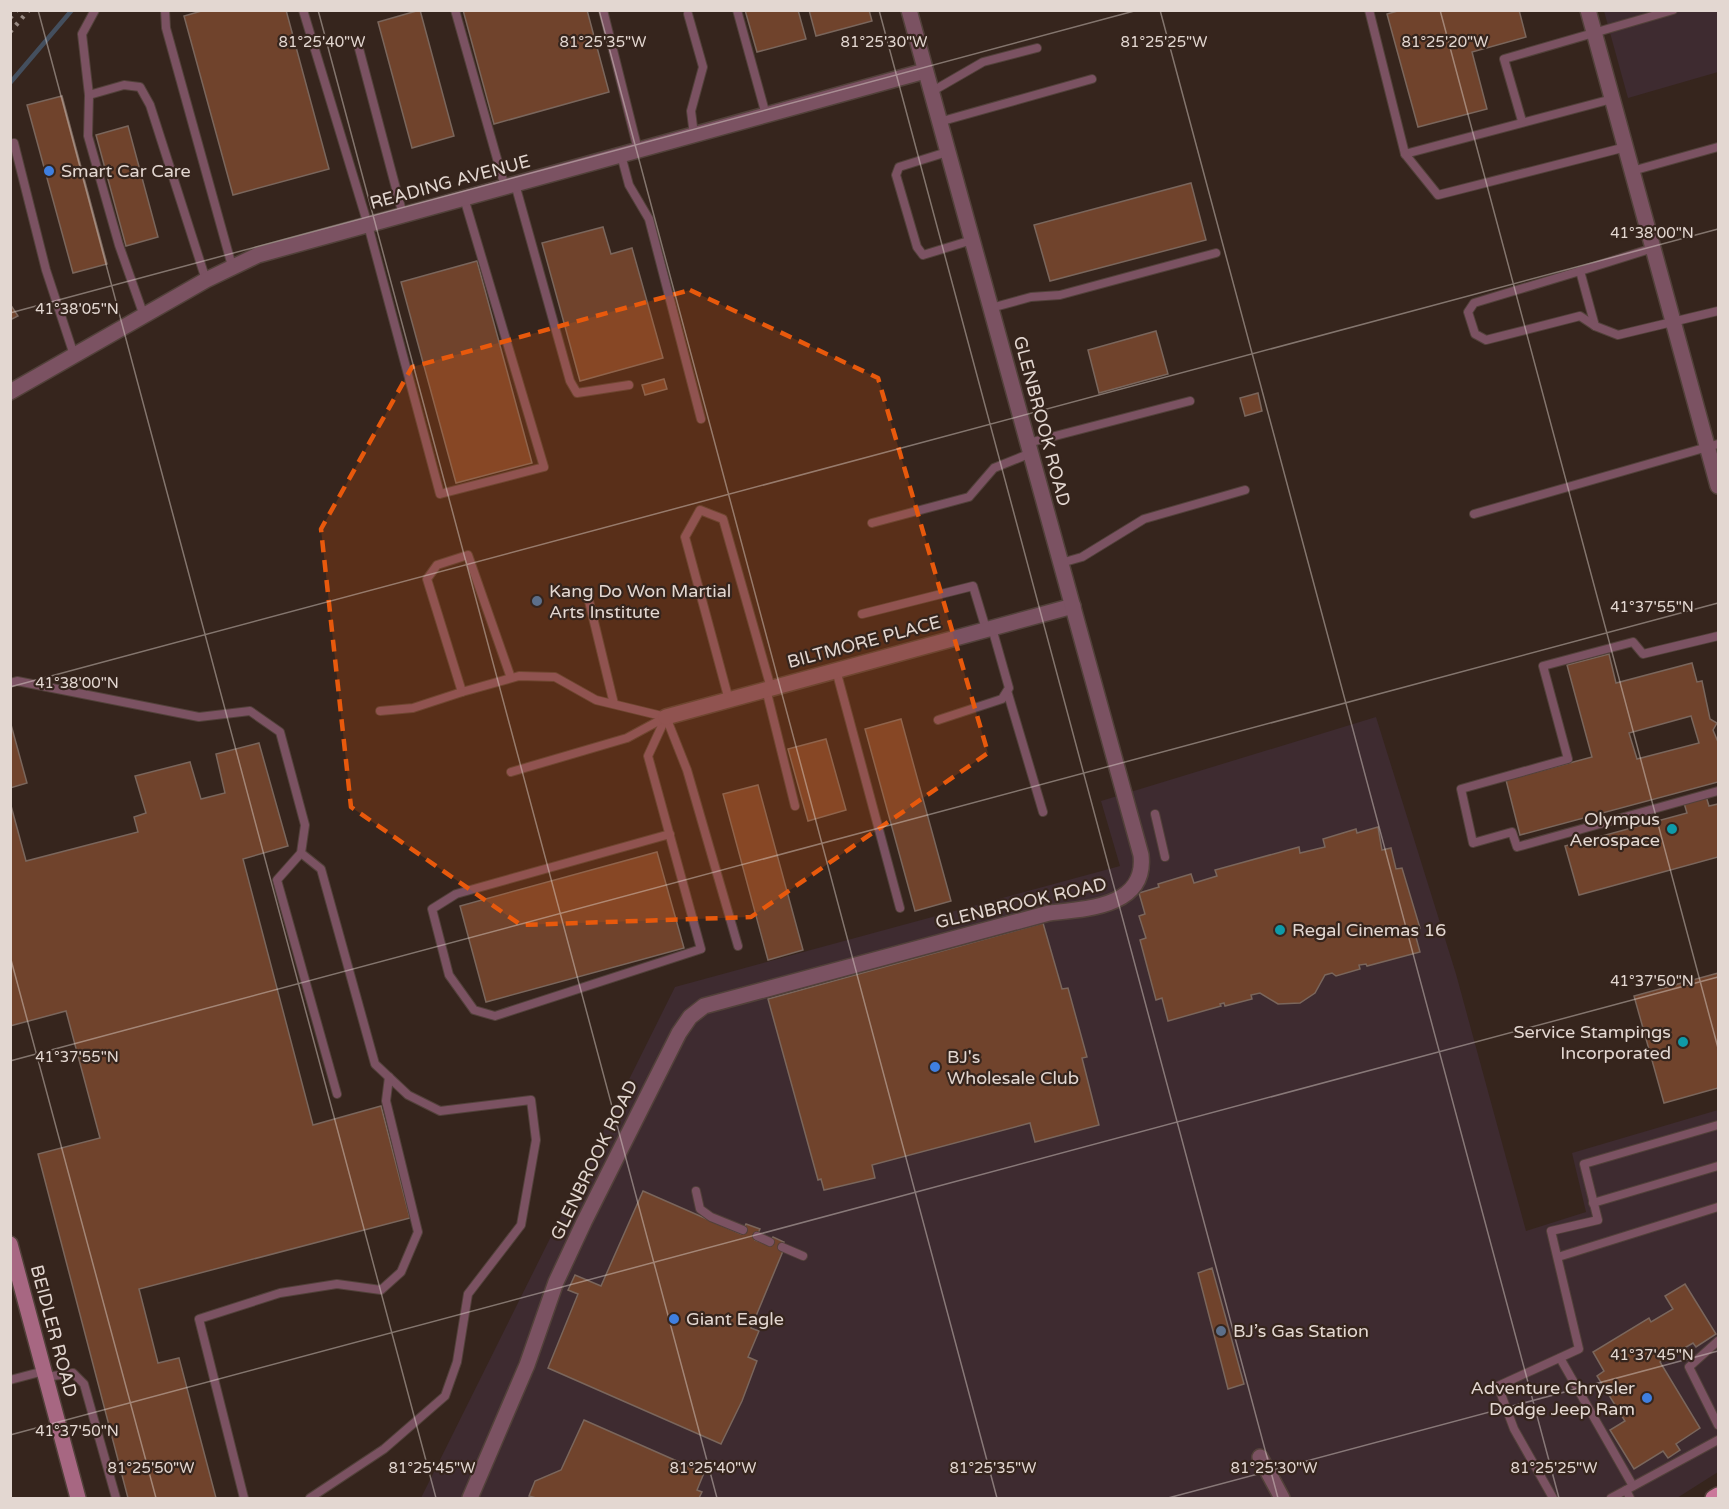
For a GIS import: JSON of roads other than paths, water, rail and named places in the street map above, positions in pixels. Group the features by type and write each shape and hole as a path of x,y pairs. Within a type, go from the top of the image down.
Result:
{"main road":[{"path":"1713,1498 1719,1495"}],"street":[{"name":"GLENBROOK ROAD","path":"470,1498 527,1365 556,1282 679,1033 690,1017 704,1006 1004,925 1049,913 1093,909 1119,900 1135,886 1141,870 1141,855 909,10"},
{"path":"1588,10 1674,323 1713,445 1719,486"},
{"name":"READING AVENUE","path":"10,392 206,280 258,255 925,71"},
{"name":"BILTMORE PLACE","path":"666,717 1073,606"},
{"name":"BEIDLER ROAD","path":"10,1244 14,1272 45,1374 78,1498"},
{"path":"1260,1457 1282,1498"}],"lane":[{"path":"95,10 82,34 89,95 88,136 119,245 144,316"},
{"path":"303,10 368,225 440,494 544,467 464,198"},
{"path":"455,10 570,381 577,393 630,385"},
{"path":"603,10 638,150"},
{"path":"737,10 766,115"},
{"path":"1369,10 1406,153 1438,195 1626,147"},
{"path":"1522,121 1504,59 1595,35 1613,27 1673,10"},
{"path":"165,11 166,28 232,266"},
{"path":"688,14 703,67 691,111 694,135"},
{"path":"357,41 403,215"},
{"path":"931,92 983,62 1037,48"},
{"path":"939,122 1092,79"},
{"path":"89,95 124,86 140,87 150,105 206,280"},
{"path":"1406,153 1612,99"},
{"path":"14,143 46,270 74,355"},
{"path":"1632,171 1719,147"},
{"path":"948,152 899,167 896,175 917,247 923,255 972,240"},
{"path":"621,155 629,185 649,219 701,419"},
{"path":"1653,248 1474,303 1468,312 1475,334 1486,340 1580,316 1595,326 1618,335 1719,311"},
{"path":"991,308 1031,297 1060,295 1216,253"},
{"path":"1580,271 1595,326"},
{"path":"872,523 969,497 994,468 1030,448 1190,401"},
{"path":"1474,514 1713,445"},
{"path":"1061,563 1082,557 1144,519 1245,490"},
{"path":"729,700 685,537 700,510 723,519 768,689 795,806"},
{"path":"462,692 427,579 437,565 468,555 511,678"},
{"path":"862,614 973,586 1009,688 1008,694 1043,812"},
{"path":"589,601 614,705"},
{"path":"1719,636 1643,654 1633,642 1543,666 1568,759 1461,789 1473,843 1512,832 1517,847 1719,792"},
{"path":"836,670 900,908"},
{"path":"381,711 413,708 519,676 555,677 596,700 666,717"},
{"path":"10,683 17,681 199,717 250,711 280,732 305,825 301,853 277,880 337,1094"},
{"path":"938,720 1002,699 1008,694"},
{"path":"511,772 627,738 666,717"},
{"path":"666,717 648,756 701,949 495,1016 474,1010 449,975 432,909 456,894 669,834"},
{"path":"666,717 687,770 738,946"},
{"path":"1155,814 1165,856"},
{"path":"301,853 321,869 375,1064 408,1095 440,1111 531,1100 536,1140 521,1225 468,1294 457,1362 445,1396 384,1449 310,1498"},
{"path":"244,1498 200,1319 280,1293 337,1284 381,1290 401,1272 418,1232 386,1101 389,1077"},
{"path":"1553,1498 1514,1429 1498,1386 1579,1349 1551,1231 1598,1220 1584,1164 1719,1125"},
{"path":"1593,1203 1719,1166"},
{"path":"696,1191 700,1209 743,1230"},
{"path":"1558,1257 1719,1207"},
{"path":"757,1236 770,1242"},
{"path":"782,1247 803,1256"},
{"path":"1719,1341 1689,1367 1719,1425"},
{"path":"1560,1358 1630,1488 1630,1498"},
{"path":"10,1380 45,1374 72,1373 84,1384 116,1498"},
{"path":"1611,1498 1719,1440"}],"waterway":[{"path":"10,83 72,10"}],"railway":[{"path":"10,18 17,10"},
{"path":"10,32 29,10"}],"place":[{"name":"Smart Car Care","path":"49,171"},
{"name":"Kang Do Won Martial Arts Institute","path":"537,601"},
{"name":"Olympus Aerospace","path":"1672,829"},
{"name":"Regal Cinemas 16","path":"1280,930"},
{"name":"Service Stampings Incorporated","path":"1683,1042"},
{"name":"BJ's Wholesale Club","path":"935,1067"},
{"name":"Giant Eagle","path":"674,1319"},
{"name":"BJ’s Gas Station","path":"1221,1331"},
{"name":"Adventure Chrysler Dodge Jeep Ram","path":"1647,1398"}]}
